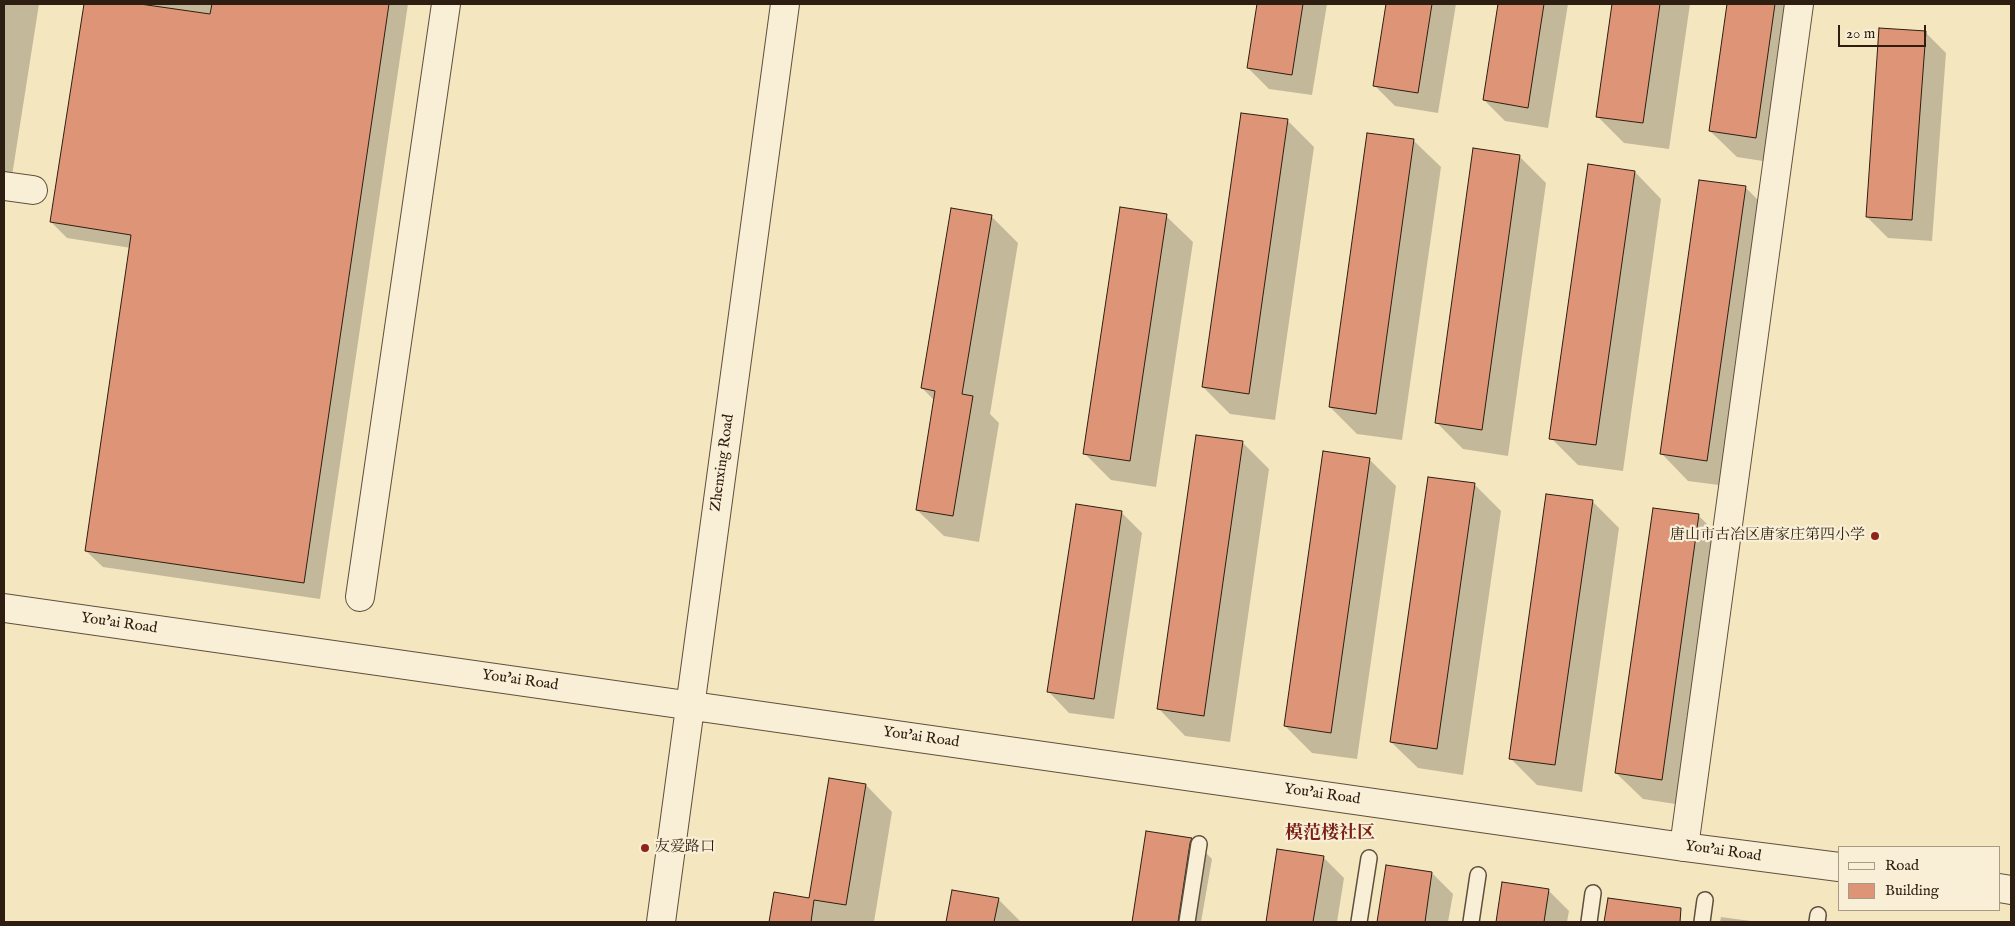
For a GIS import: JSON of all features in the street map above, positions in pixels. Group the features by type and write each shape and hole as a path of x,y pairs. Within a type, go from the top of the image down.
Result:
{"street":[{"path":"360,597 446,4"},
{"name":"Zhenxing Road","path":"661,922 785,4"},
{"path":"1684,847 1799,4"},
{"path":"4,186 34,190"},
{"name":"You'ai Road","path":"4,608 1684,847 1838,867"}],"lane":[{"path":"1187,922 1198,844"},
{"path":"1359,922 1369,858"},
{"path":"1471,922 1478,876"},
{"path":"1589,922 1593,893"},
{"path":"1702,922 1705,900"}],"building":[{"path":"84,4 140,4 210,14 212,4 389,4 304,583 85,551 131,235 50,222"},
{"path":"1257,4 1303,4 1292,75 1247,68"},
{"path":"1386,4 1432,4 1418,93 1373,86"},
{"path":"1498,4 1544,4 1528,108 1483,100"},
{"path":"1612,4 1660,4 1643,123 1596,117"},
{"path":"1727,4 1775,4 1756,138 1709,131"},
{"path":"1879,28 1926,31 1912,220 1866,217"},
{"path":"1241,113 1288,119 1249,394 1202,387"},
{"path":"1367,133 1414,139 1376,414 1329,407"},
{"path":"1473,148 1520,155 1482,430 1435,423"},
{"path":"1588,164 1635,171 1596,445 1549,439"},
{"path":"1699,180 1746,186 1707,461 1660,454"},
{"path":"1120,207 1167,214 1130,461 1083,454"},
{"path":"951,208 992,215 962,394 973,396 953,516 916,510 935,391 921,388"},
{"path":"1196,435 1243,441 1204,716 1157,709"},
{"path":"1323,451 1370,458 1331,733 1284,726"},
{"path":"1428,477 1475,483 1437,749 1390,742"},
{"path":"1546,494 1593,500 1555,765 1509,759"},
{"path":"1076,504 1122,511 1094,699 1047,692"},
{"path":"1653,508 1699,514 1662,780 1615,773"},
{"path":"829,778 866,784 846,905 814,900 811,922 769,922 774,892 809,898"},
{"path":"1146,831 1192,838 1178,922 1132,922"},
{"path":"1277,849 1324,856 1313,922 1266,922"},
{"path":"1386,865 1432,872 1425,922 1377,922"},
{"path":"1502,882 1549,889 1544,922 1496,922"},
{"path":"952,890 999,898 994,922 946,922"},
{"path":"1608,898 1681,908 1680,922 1604,922"}],"place":[{"name":"唐山市古冶区唐家庄第四小学","path":"1875,536"},
{"name":"友爱路口","path":"645,848"}],"district":[{"name":"模范楼社区","path":"1330,834"}]}
